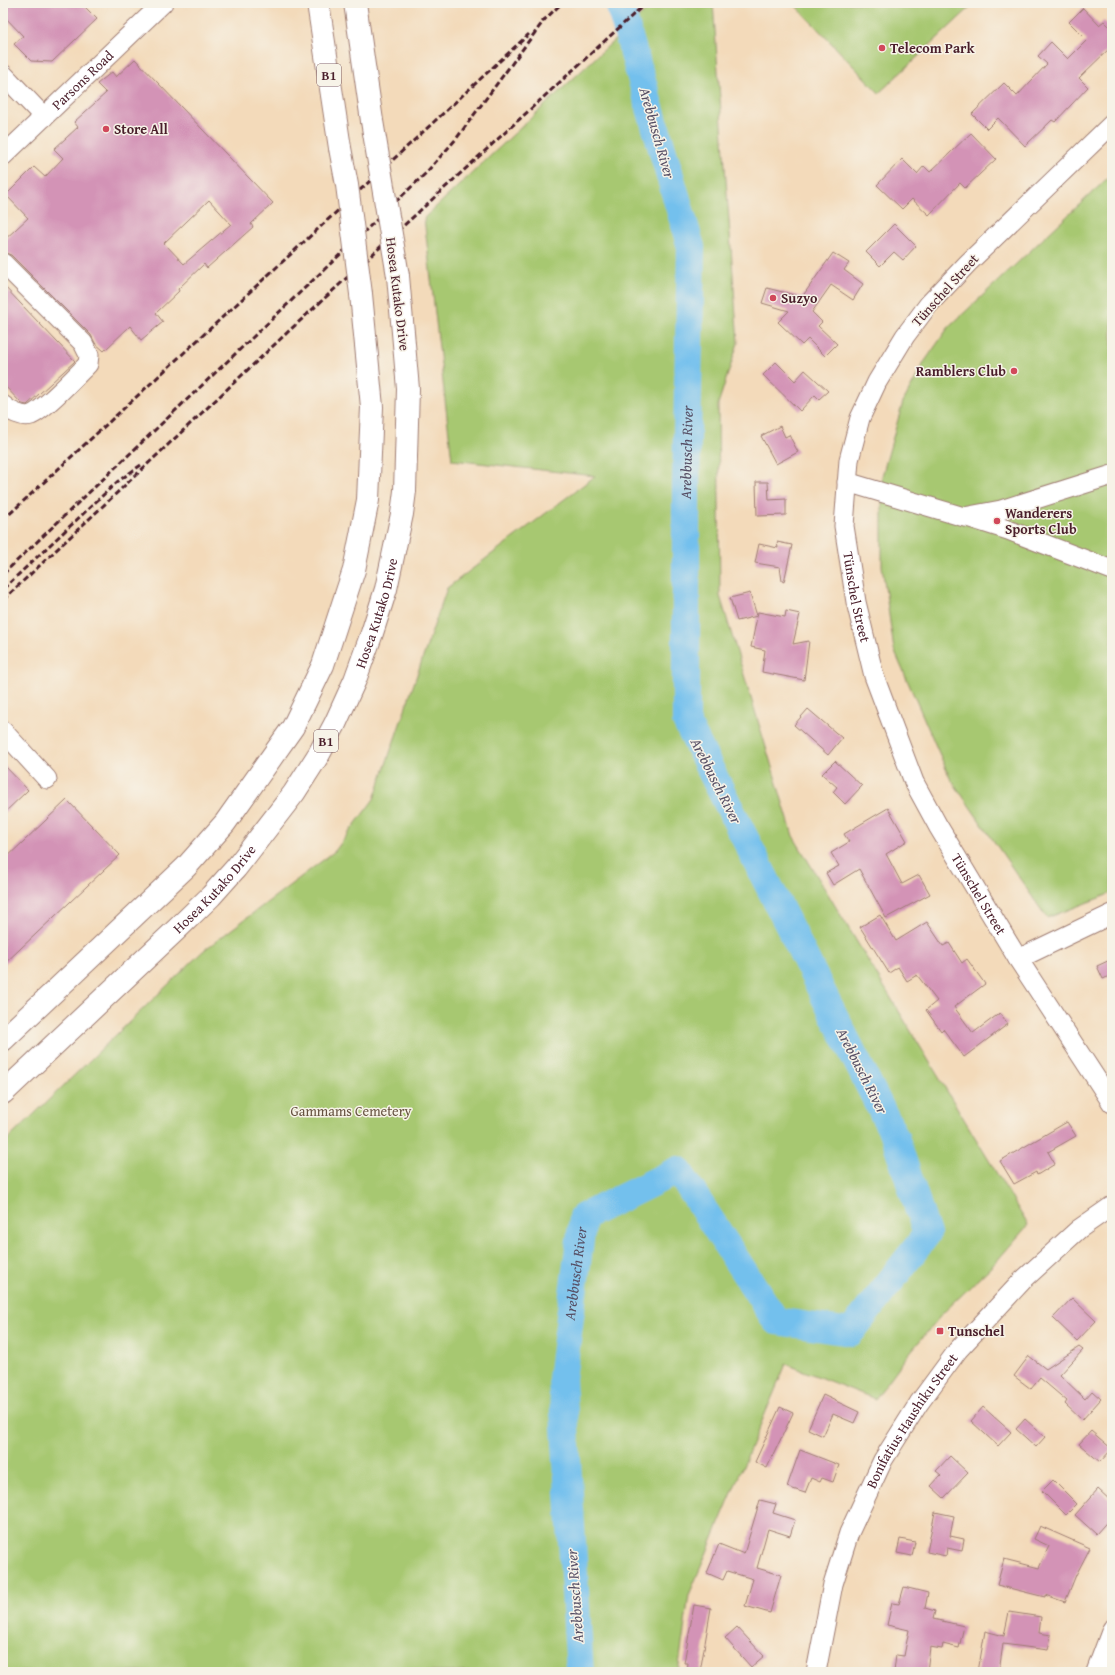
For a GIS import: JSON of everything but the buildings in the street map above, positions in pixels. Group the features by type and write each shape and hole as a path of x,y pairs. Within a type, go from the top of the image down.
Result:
{"main road":[{"name":"B1","path":"3,1040 186,868 225,823 292,727 323,665 354,570 368,500 372,407 361,294 347,185 318,3"},
{"name":"Hosea Kutako Drive","path":"3,1093 211,896 256,844 294,793 319,754 335,724 355,680 372,633 386,589 402,514 406,475 408,389 398,276 372,121 355,3"}],"street":[{"name":"Parsons Road","path":"3,156 163,3"},
{"path":"3,74 44,117"},
{"name":"Tünschel Street","path":"1112,124 968,263 929,304 909,331 877,382 860,418 849,460 844,526 856,602 864,637 881,695 914,782 938,826 1018,959 1112,1103"},
{"path":"3,263 83,343 89,355 88,364 42,408 31,415 20,415 3,405"},
{"path":"964,517 1001,510 1112,476"},
{"path":"847,482 1008,530 1112,570"},
{"path":"3,731 47,779"},
{"path":"1018,959 1112,914"},
{"name":"Bonifatius Haushiku Street","path":"816,1672 833,1584 849,1533 883,1460 919,1403 958,1350 1023,1280 1079,1229 1112,1206"},
{"path":"1096,1672 1112,1629"}],"green space":[{"name":"Gammams Cemetery","path":"654,3 713,3 738,343 718,404 720,596 793,836 1028,1225 995,1263 943,1313 907,1356 875,1399 786,1364 689,1595 678,1672 3,1672 3,1144 203,951 335,851 374,799 447,588 595,476 452,460 424,218"},
{"name":"Telecom Park","path":"793,3 975,3 879,93"},
{"name":"Wanderers Sports Club","path":"1112,174 1112,893 1047,918 950,778 894,650 882,566 882,476 903,402 925,361 948,328"}],"waterway":[{"name":"Arebbusch River","path":"580,1672 562,1379 583,1217 678,1170 776,1321 851,1332 927,1234 895,1137 686,721 686,484 691,247 619,3"}],"railway":[{"path":"542,22 562,3"},
{"path":"3,600 290,330 646,3"},
{"path":"3,574 425,174 456,139 545,19"},
{"path":"3,520 529,34"},
{"path":"3,589 117,482 141,465"}],"place":[{"name":"Telecom Park","path":"882,48"},
{"name":"Store All","path":"106,129"},
{"name":"Suzyo","path":"773,298"},
{"name":"Ramblers Club","path":"1014,371"},
{"name":"Wanderers Sports Club","path":"997,521"},
{"name":"Tunschel","path":"940,1331"}]}
